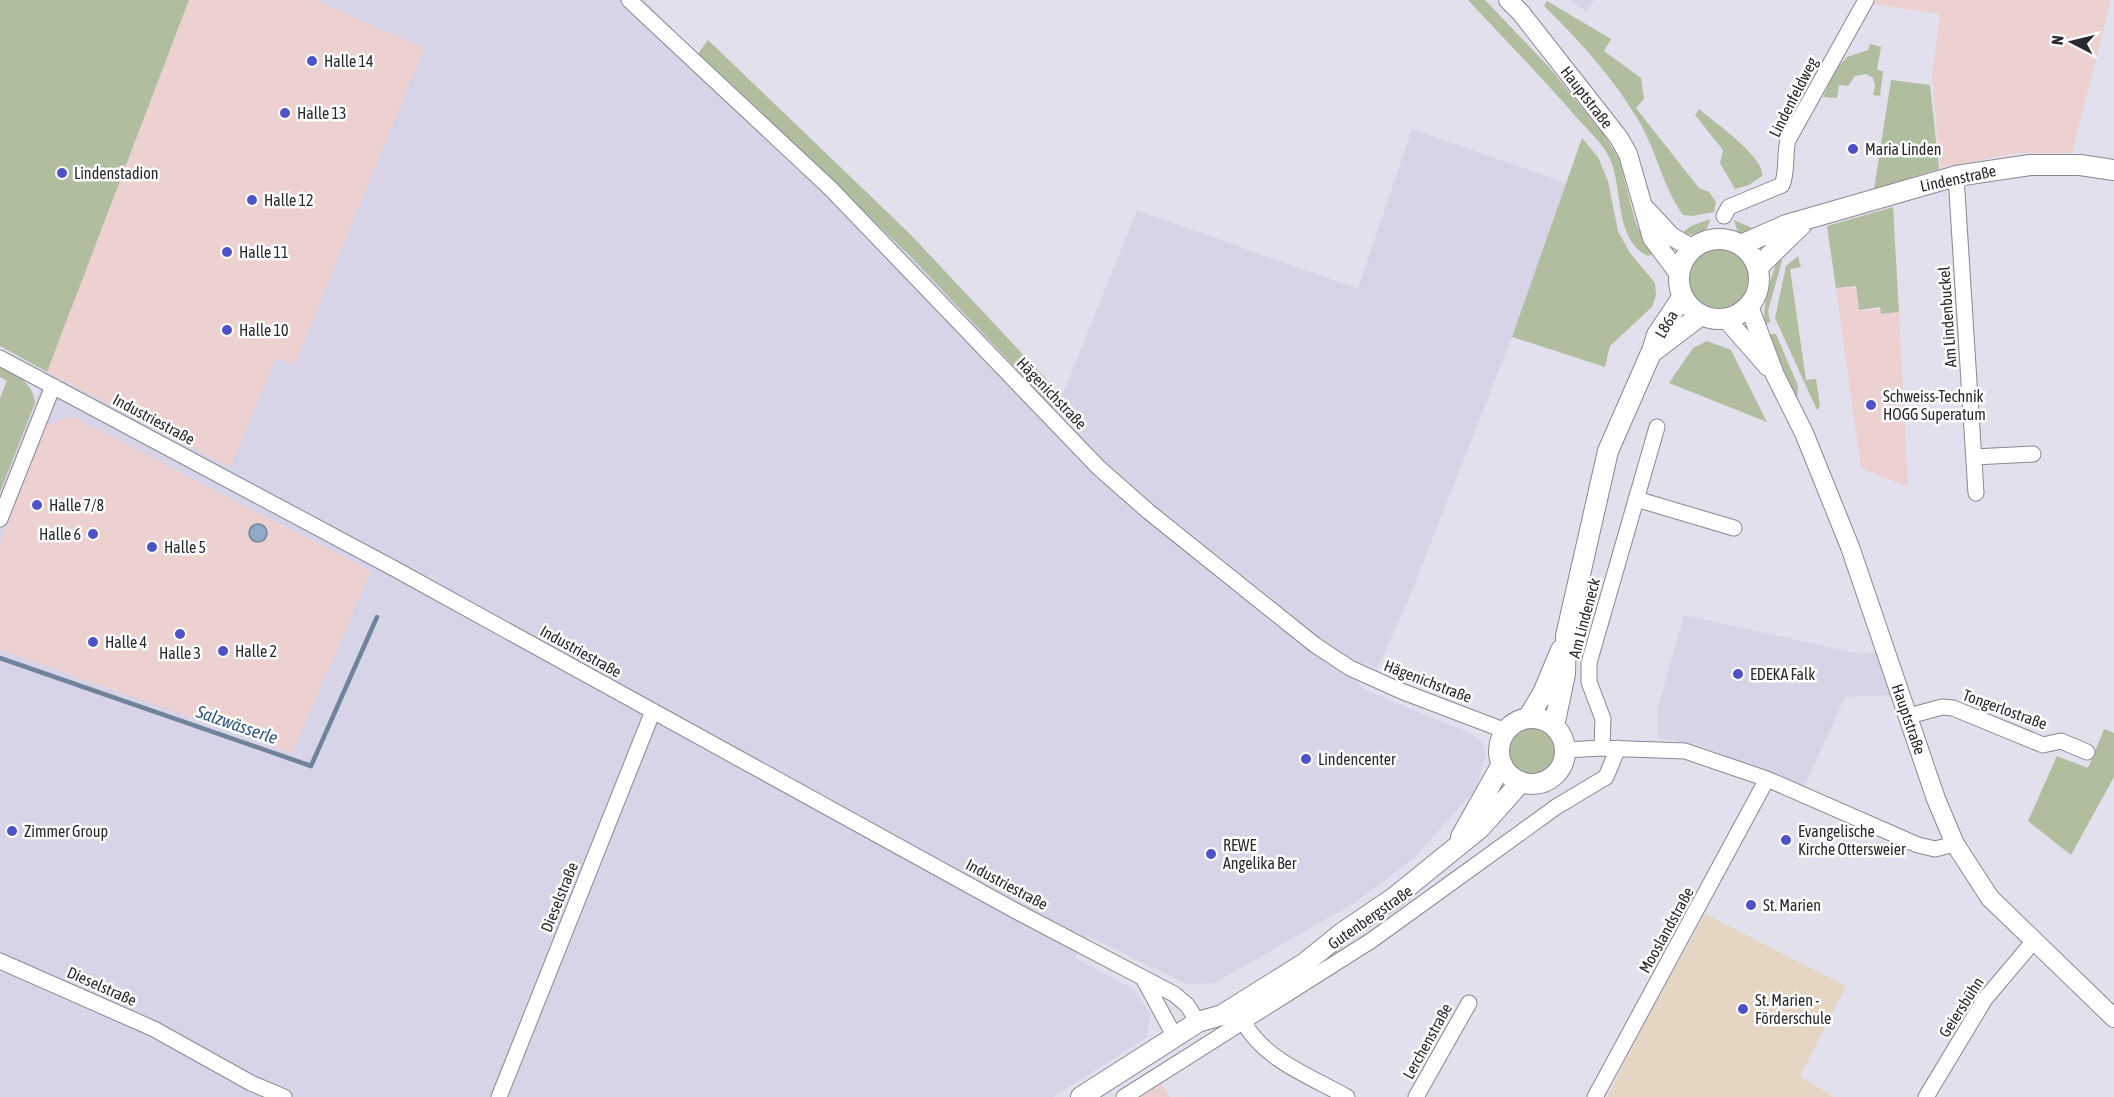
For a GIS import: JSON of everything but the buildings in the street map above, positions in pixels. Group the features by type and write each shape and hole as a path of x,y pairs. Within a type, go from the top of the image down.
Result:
{"main road":[{"name":"Lindenstraße","path":"1741,245 1806,220 1956,176 2030,165 2080,165 2114,170"},
{"name":"Lindenstraße","path":"1758,267 1806,220"},
{"path":"1719,238 1741,245 1754,258 1758,267 1760,281 1756,294 1749,306 1726,319 1701,315 1683,296 1679,274 1686,256 1700,243 1719,238"},
{"name":"L86a","path":"1566,636 1608,451 1658,335 1683,296"},
{"path":"1651,353 1701,315"},
{"path":"1528,718 1543,693 1566,636"},
{"path":"1554,726 1565,674 1566,636"},
{"path":"1528,718 1537,718 1554,726 1562,737 1565,750 1563,763 1556,774 1546,781 1534,784 1521,782 1510,775 1502,764 1500,747 1506,731 1512,725 1528,718"},
{"path":"1455,847 1502,764"},
{"path":"1081,1097 1198,1022 1210,1007 1296,954 1342,933 1395,897 1480,828 1521,782"}],"street":[{"name":"Hägenichstraße","path":"629,0 830,189 1100,468 1149,512 1315,645 1350,668 1392,688 1506,731"},
{"name":"Hauptstraße","path":"1508,0 1619,138 1628,154 1652,238 1679,274"},
{"name":"Lindenfeldweg","path":"1724,216 1729,207 1782,184 1786,174 1784,159 1788,140 1866,0"},
{"name":"Am Lindenbuckel","path":"1956,176 1976,493"},
{"name":"Hauptstraße","path":"1644,207 1671,236 1693,249"},
{"name":"Hauptstraße","path":"1749,306 1775,375 1804,433 1837,512 1936,799 1955,844 1990,898 2114,1018"},
{"name":"Hauptstraße","path":"1726,319 1775,375"},
{"name":"Industriestraße","path":"0,358 395,569 1174,994 1187,1005 1198,1022"},
{"path":"0,519 53,386"},
{"name":"Am Lindeneck","path":"1602,748 1603,719 1590,682 1589,663 1657,427"},
{"path":"1974,457 2033,454"},
{"path":"1636,499 1734,528"},
{"name":"Tongerlostraße","path":"1909,716 1942,707 1953,708 2043,745 2061,741 2087,752"},
{"name":"Dieselstraße","path":"499,1097 653,711"},
{"path":"1565,750 1618,748 1685,752 1767,779 1918,844 1935,849 1955,844"},
{"name":"Gutenbergstraße","path":"1124,1097 1164,1069 1244,1023 1372,940 1556,807 1606,777 1618,748"},
{"name":"Mooslandstraße","path":"1595,1097 1767,779"},
{"name":"Geiersbühn","path":"1926,1097 1985,999 2033,942"},
{"name":"Dieselstraße","path":"0,961 154,1029 251,1083 284,1097"},
{"path":"1143,978 1175,1037"},
{"name":"Lerchenstraße","path":"1416,1097 1469,1003"},
{"path":"1244,1023 1254,1040 1269,1054 1347,1097"}],"shaded area":[{"path":"189,0 645,0 697,55 781,131 912,258 1053,408 1062,396 1137,210 1358,289 1412,129 1566,183 1512,337 1408,601 1377,669 1319,647 1366,690 1474,735 1483,744 1486,754 1476,789 1414,858 1354,903 1215,983 1186,984 1088,936 1075,958 1134,989 1151,1015 1146,1038 1053,1097 0,1097 0,492"},
{"path":"189,0 314,0 424,48 294,366 276,358 230,467 47,372"},
{"path":"1570,0 1594,0 1587,12"},
{"path":"1874,0 2111,0 2072,153 2017,153 1940,168 1932,77 1940,14 1872,4"},
{"path":"1855,287 1859,311 1879,309 1880,314 1899,312 1908,487 1861,468 1836,289"},
{"path":"71,416 371,571 292,753 0,650 0,544 46,426"},
{"path":"1684,615 1860,654 1879,651 1894,695 1845,697 1804,787 1699,745 1658,738 1658,707"},
{"name":"St. Marien - Förderschule","path":"1705,914 1846,986 1800,1076 1834,1097 1607,1097 1639,1033"},
{"path":"1160,1082 1170,1097 1136,1097"}],"green space":[{"name":"Lindenstadion","path":"0,0 189,0 47,372 0,346"},
{"path":"1468,0 1485,0 1549,67 1605,136 1619,159 1636,224 1653,254 1648,256 1629,238 1624,225 1614,169 1603,147"},
{"path":"1547,1 1611,39 1604,51 1641,78 1644,99 1636,108 1699,188 1709,192 1716,202 1714,212 1692,216 1683,215 1670,193 1646,134 1630,107 1596,61 1544,6"},
{"path":"708,40 910,234 1062,396 1053,408 912,258 781,131 697,55"},
{"path":"1870,44 1881,47 1877,70 1883,71 1880,96 1873,95 1875,85 1873,78 1866,74 1855,76 1848,86 1839,85 1837,98 1823,97 1836,69 1847,57 1868,50"},
{"path":"1891,80 1930,85 1939,169 1874,189"},
{"path":"1699,109 1748,150 1761,168 1762,176 1749,185 1735,189 1720,163 1723,150 1695,115"},
{"path":"1582,138 1598,157 1608,181 1618,231 1630,253 1655,283 1656,295 1652,307 1610,346 1605,367 1512,337"},
{"path":"1893,207 1899,312 1881,314 1880,307 1859,310 1856,286 1836,288 1827,226"},
{"path":"1710,219 1707,228 1700,234 1682,233 1691,226"},
{"path":"1734,220 1759,231 1747,235 1738,233"},
{"path":"1720,246 1738,252 1746,260 1752,278 1746,296 1738,304 1720,310 1702,304 1694,296 1688,278 1694,260 1702,252"},
{"path":"1780,256 1782,261 1768,311 1770,322 1765,325 1768,290"},
{"path":"1798,256 1801,267 1790,269 1806,380 1816,379 1820,406 1817,410 1775,318 1786,266"},
{"path":"1768,334 1776,334 1798,386 1797,401"},
{"path":"1707,341 1731,350 1767,422 1669,383 1693,348"},
{"path":"0,366 27,384 35,403 0,492 0,398 7,381 0,377"},
{"path":"1527,727 1537,727 1549,734 1556,746 1556,756 1549,768 1537,775 1527,775 1512,764 1508,756 1508,746 1519,731"},
{"path":"2104,729 2114,733 2114,777 2071,855 2028,821 2057,756 2088,768"}],"water":[{"path":"258,524 264,527 267,533 264,539 258,542 252,539 249,533 252,527"}],"waterway":[{"name":"Salzwässerle","path":"0,658 311,766 377,617"}],"place":[{"name":"Halle 14","path":"312,61"},
{"name":"Halle 13","path":"285,113"},
{"name":"Maria Linden","path":"1853,149"},
{"name":"Lindenstadion","path":"62,173"},
{"name":"Halle 12","path":"252,200"},
{"name":"Halle 11","path":"227,252"},
{"name":"Halle 10","path":"227,330"},
{"name":"Schweiss-Technik HOGG Superatum","path":"1871,405"},
{"name":"Halle 7/8","path":"37,505"},
{"name":"Halle 6","path":"93,534"},
{"name":"Halle 5","path":"152,547"},
{"name":"Halle 3","path":"180,634"},
{"name":"Halle 4","path":"93,642"},
{"name":"Halle 2","path":"223,651"},
{"name":"EDEKA Falk","path":"1738,674"},
{"name":"Lindencenter","path":"1306,759"},
{"name":"Zimmer Group","path":"12,831"},
{"name":"Evangelische Kirche Ottersweier","path":"1786,840"},
{"name":"REWE Angelika Ber","path":"1211,854"},
{"name":"St. Marien","path":"1751,905"},
{"name":"St. Marien - Förderschule","path":"1743,1009"}]}
